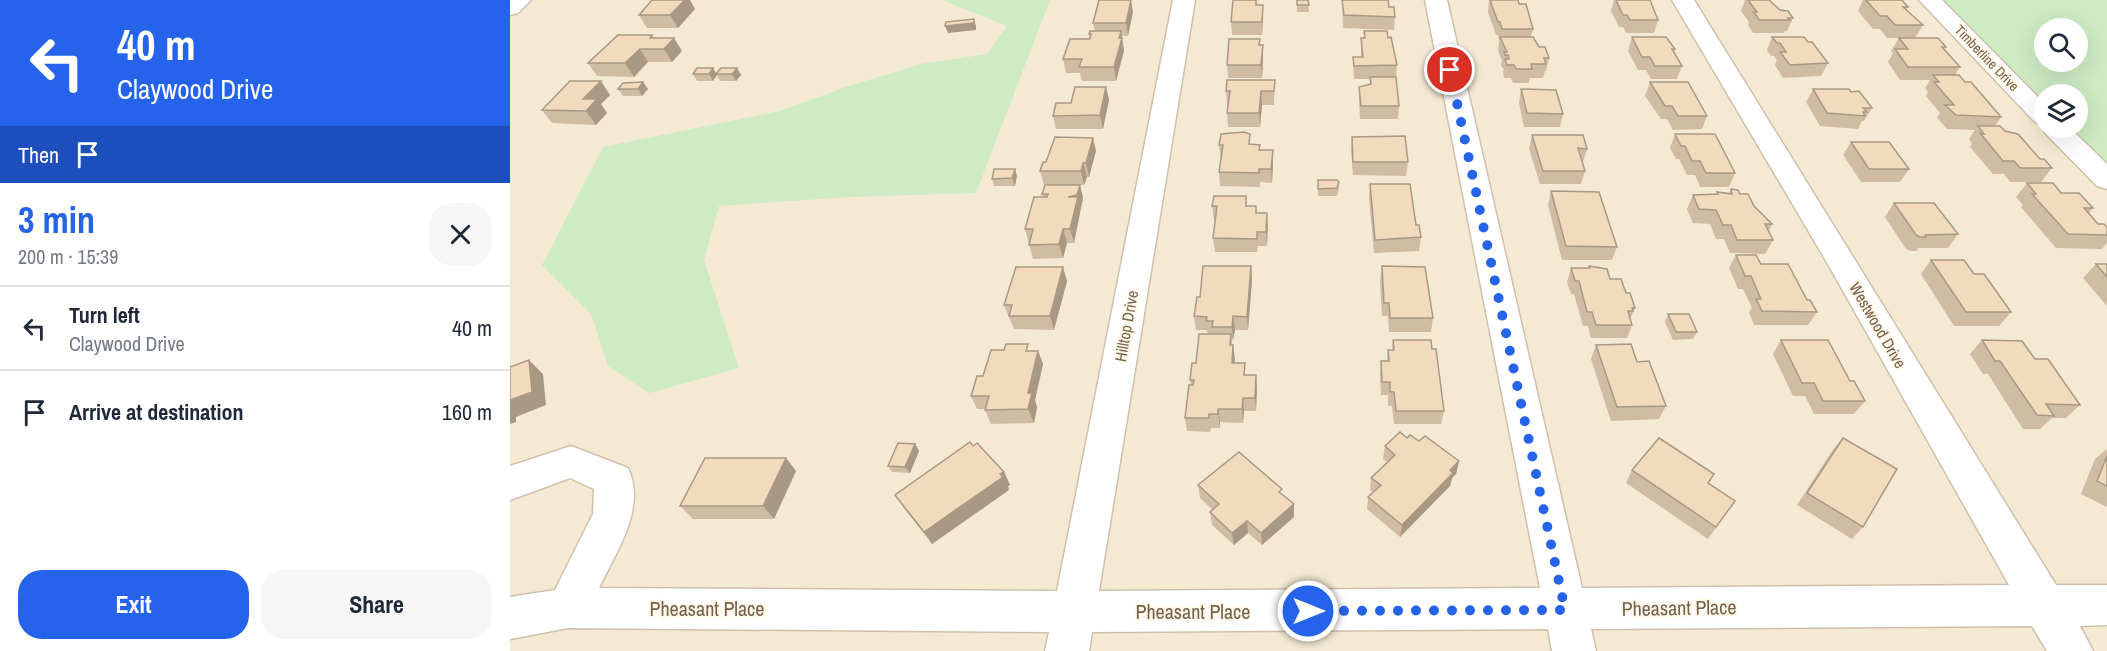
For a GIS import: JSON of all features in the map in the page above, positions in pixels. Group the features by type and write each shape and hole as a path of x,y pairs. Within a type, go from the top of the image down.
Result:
{"street":[{"path":"510,8 520,0"},
{"name":"Hilltop Drive","path":"1071,632 1184,0"},
{"path":"1436,0 1574,651"},
{"name":"Westwood Drive","path":"1683,0 1838,256 2071,651"},
{"name":"Timberline Drive","path":"1930,0 2034,107"},
{"path":"2065,138 2107,180"},
{"path":"510,483 571,462 614,480 613,515 568,608"},
{"name":"Pheasant Place","path":"510,618 568,608 1071,632 1565,610 2107,605"}],"shaded area":[{"path":"510,0 2107,0 2107,651 510,651"}],"green space":[{"path":"942,0 1050,0 976,193 850,197 719,206 704,260 739,368 649,393 608,366 591,314 542,265 603,147 780,111 846,87 921,64 987,54 1007,26"},
{"path":"1939,0 2107,0 2107,167 2078,138 2088,138 2088,84 2034,84 2034,94"}],"building":[{"path":"652,0 685,0 670,15 639,15"},
{"path":"1099,0 1131,0 1126,23 1093,23"},
{"path":"1233,0 1256,0 1256,5 1263,5 1262,22 1231,22"},
{"path":"1297,0 1308,0 1309,5 1297,5"},
{"path":"1342,0 1388,0 1389,7 1394,7 1395,17 1344,15"},
{"path":"1490,0 1518,0 1519,4 1526,4 1533,29 1502,29"},
{"path":"1616,0 1650,0 1658,20 1630,20 1627,15 1623,15"},
{"path":"1748,0 1769,0 1780,10 1788,11 1793,18 1788,18 1790,20 1759,20 1754,12 1757,12"},
{"path":"1866,0 1902,0 1908,7 1903,7 1923,25 1895,25 1887,16 1880,16"},
{"path":"974,19 974,23 945,26 946,22"},
{"path":"1090,31 1121,31 1119,38 1122,38 1114,67 1079,67 1082,59 1063,59 1070,39 1090,39"},
{"path":"1364,31 1387,31 1388,38 1391,37 1397,65 1354,66 1353,57 1363,57 1361,38 1365,38"},
{"path":"618,35 652,35 650,38 674,38 664,49 640,49 625,63 588,63"},
{"path":"1500,37 1533,37 1539,47 1545,47 1549,58 1544,58 1546,64 1531,64 1532,69 1516,69 1514,65 1507,65 1505,59 1509,59 1508,55 1505,55 1504,52 1507,52"},
{"path":"1632,37 1666,37 1675,49 1672,49 1682,66 1655,66 1650,57 1642,57"},
{"path":"1772,37 1804,37 1808,42 1812,42 1828,63 1790,65 1780,52 1786,52"},
{"path":"1899,38 1938,38 1946,47 1942,47 1960,67 1908,67 1895,49 1908,49"},
{"path":"1229,39 1260,39 1259,45 1263,45 1261,65 1227,65"},
{"path":"697,68 713,68 709,74 693,74"},
{"path":"721,68 737,68 732,74 716,74"},
{"path":"1933,75 1959,75 1965,82 1971,82 2001,117 1956,115 1945,105 1954,105 1934,82 1939,82"},
{"path":"1370,77 1396,77 1399,106 1361,106 1359,87 1371,84"},
{"path":"1227,80 1275,80 1274,91 1261,91 1259,113 1227,113 1230,91 1226,91"},
{"path":"570,81 601,81 583,99 597,99 586,111 542,110"},
{"path":"643,82 638,89 618,89 623,83"},
{"path":"1650,82 1688,82 1707,116 1678,116 1672,106 1665,106"},
{"path":"1075,87 1106,87 1100,115 1053,116 1056,103 1071,103"},
{"path":"1521,89 1556,90 1563,114 1527,113"},
{"path":"1813,89 1859,91 1872,108 1863,108 1867,112 1863,112 1865,116 1827,113"},
{"path":"1978,126 2000,126 2005,131 2018,134 2040,159 2044,159 2052,168 2020,168 2014,161 2003,161 1980,133 1984,134"},
{"path":"1244,132 1250,134 1249,144 1260,145 1259,150 1273,150 1271,169 1259,169 1259,173 1219,172 1223,145 1219,145 1221,134"},
{"path":"1675,134 1715,134 1735,173 1706,173 1700,161 1692,161 1685,146 1681,146"},
{"path":"1532,135 1583,135 1587,149 1578,148 1585,171 1543,171"},
{"path":"1405,136 1408,162 1353,162 1352,137"},
{"path":"1055,137 1093,138 1086,163 1083,163 1081,171 1040,171 1043,162 1046,162"},
{"path":"1851,142 1889,142 1909,169 1869,169"},
{"path":"994,169 1015,169 1012,178 992,179"},
{"path":"1318,180 1337,180 1339,182 1337,188 1318,189"},
{"path":"2027,183 2053,183 2061,193 2079,193 2093,208 2084,208 2098,224 2104,224 2107,227 2107,235 2068,234 2032,194 2036,194"},
{"path":"1370,184 1410,184 1416,225 1419,225 1421,237 1375,240"},
{"path":"1045,185 1080,185 1077,195 1068,197 1078,197 1070,229 1063,229 1059,244 1029,245 1033,229 1025,229 1034,197 1047,197 1048,194 1042,194"},
{"path":"1731,189 1738,190 1740,194 1748,194 1754,206 1772,224 1765,224 1773,240 1737,240 1731,225 1723,225 1716,210 1699,209 1693,195 1718,194 1717,192 1732,194"},
{"path":"1551,191 1599,192 1617,247 1566,246"},
{"path":"1214,196 1246,196 1246,206 1256,206 1256,213 1267,213 1266,232 1257,232 1257,239 1213,238 1217,206 1212,206"},
{"path":"1894,203 1934,203 1958,234 1920,237 1916,235"},
{"path":"1736,255 1756,255 1761,264 1788,264 1807,300 1810,300 1817,312 1762,311 1756,299 1761,299 1751,276 1745,276"},
{"path":"1931,260 1964,260 1974,274 1984,274 2011,312 1966,312"},
{"path":"2096,264 2107,264 2107,277"},
{"path":"1203,266 1251,266 1247,317 1233,316 1232,327 1212,327 1213,321 1206,321 1207,317 1194,316 1197,297 1200,297"},
{"path":"1382,266 1425,267 1433,318 1390,318 1389,303 1384,303"},
{"path":"1589,266 1607,269 1610,279 1621,279 1626,293 1630,293 1635,308 1632,308 1633,311 1628,311 1632,325 1596,325 1592,312 1587,312 1579,281 1575,281 1571,268 1590,268"},
{"path":"1016,267 1063,267 1050,316 1009,316 1012,305 1004,305"},
{"path":"1668,314 1689,314 1697,332 1676,332"},
{"path":"1199,334 1231,334 1232,363 1245,363 1244,375 1256,375 1255,398 1243,398 1242,409 1218,409 1218,414 1209,414 1209,418 1185,418 1189,385 1193,385 1194,380 1190,380 1192,363 1196,363"},
{"path":"1393,340 1431,340 1432,349 1436,349 1444,411 1396,411 1394,392 1390,392 1390,382 1382,382 1381,361 1389,361 1388,350 1394,350"},
{"path":"1781,340 1828,340 1850,381 1854,381 1865,401 1823,401 1814,383 1802,383"},
{"path":"1982,340 2022,341 2035,359 2048,359 2080,405 2046,404 2054,416 2037,415 2000,361 1995,361"},
{"path":"1006,344 1028,344 1026,351 1038,351 1028,393 1032,393 1028,409 985,410 989,396 971,396 977,376 983,376 991,350 1004,350"},
{"path":"1631,344 1637,362 1649,361 1666,406 1617,407 1596,345"},
{"path":"529,360 532,392 510,400 510,367"},
{"path":"1400,432 1407,438 1410,435 1419,441 1425,436 1459,461 1450,470 1453,473 1402,525 1368,497 1381,485 1371,478 1395,455 1385,446"},
{"path":"1659,438 1714,474 1708,483 1735,501 1716,527 1632,470"},
{"path":"1843,438 1897,469 1863,527 1807,493"},
{"path":"970,442 973,446 977,443 1004,472 1000,474 1003,477 924,532 895,495"},
{"path":"898,443 915,444 905,467 888,466"},
{"path":"1239,452 1282,489 1279,492 1294,504 1261,533 1247,521 1232,533 1210,512 1219,504 1198,485"},
{"path":"2107,456 2107,486 2097,481"},
{"path":"705,458 786,458 763,506 680,506"}],"route":[{"path":"1308,611 1565,610 1450,70"}]}
